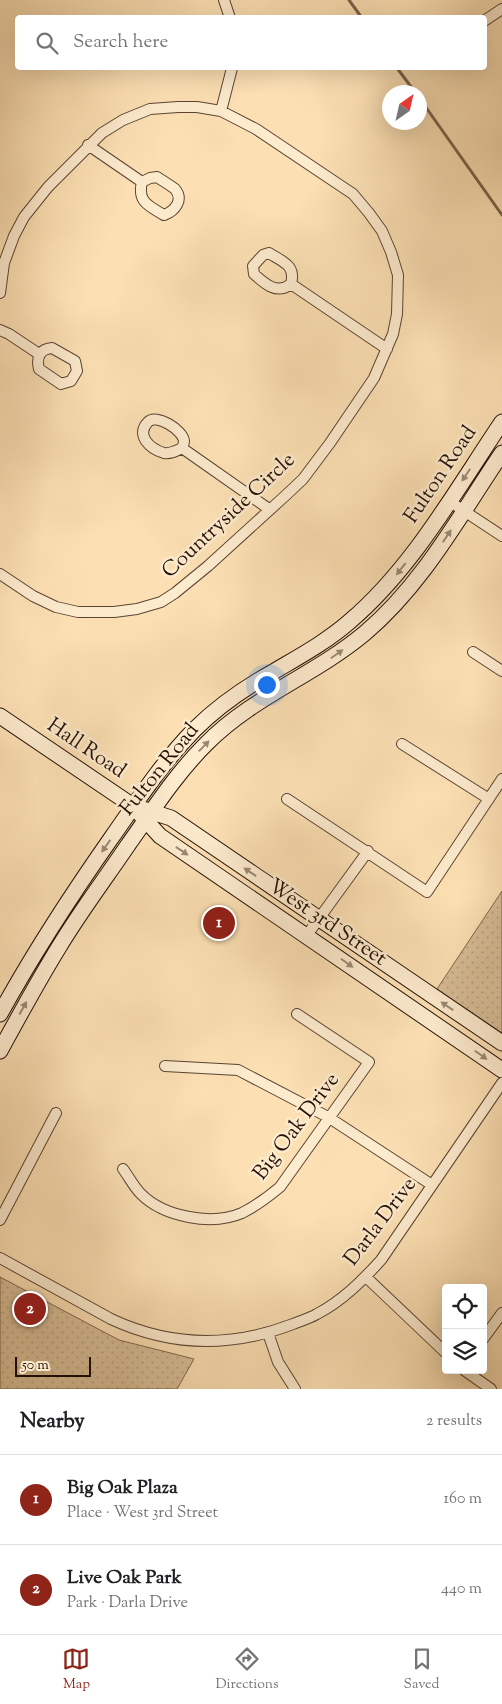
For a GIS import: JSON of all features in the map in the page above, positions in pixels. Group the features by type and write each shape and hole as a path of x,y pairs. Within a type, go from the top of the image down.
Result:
{"main road":[{"name":"Fulton Road","path":"0,1014 57,917 148,783 170,755 208,717 255,682 327,640 374,599 409,558 502,422"},
{"name":"Fulton Road","path":"0,1051 47,965 70,928 184,767 227,724 264,698 331,658 380,619 424,568 502,453"},
{"name":"Hall Road","path":"0,716 133,806"},
{"name":"West 3rd Street","path":"133,806 148,816 160,836 502,1070"},
{"name":"West 3rd Street","path":"148,816 171,818 502,1044"}],"street":[{"path":"224,0 229,15"},
{"path":"487,19 502,9"},
{"path":"221,111 231,70"},
{"name":"Countryside Circle","path":"0,293 4,263 14,236 24,217 48,187 102,133 123,120 150,109 197,108 221,111 256,129 352,194 369,212 382,231 398,275 397,314 393,334 374,378 330,443 303,479 208,566 175,592 161,602 137,609 95,613 78,612 56,607 33,596 0,574"},
{"path":"88,146 142,182"},
{"path":"291,284 386,349"},
{"path":"0,330 39,354"},
{"path":"182,448 269,510"},
{"path":"449,501 502,536"},
{"path":"473,652 502,671"},
{"path":"402,744 489,799"},
{"path":"287,799 427,892 502,779"},
{"path":"307,935 368,852"},
{"name":"Big Oak Drive","path":"123,1169 142,1194 169,1212 193,1219 240,1214 260,1203 280,1187 369,1062 297,1014"},
{"path":"165,1066 238,1070 328,1117 432,1185"},
{"name":"Darla Drive","path":"0,1258 111,1319 148,1333 191,1341 214,1342 268,1333 317,1315 352,1290 366,1277 381,1260 502,1083"},
{"path":"0,1220 56,1112"},
{"path":"366,1277 442,1349"},
{"path":"487,1333 502,1313"},
{"path":"268,1333 278,1362 295,1389"},
{"path":"470,1374 491,1389"}],"shaded area":[{"path":"502,891 502,1033 437,989"},
{"path":"0,1277 119,1340 194,1359 177,1389 0,1389"}],"waterway":[{"path":"349,0 360,15"},
{"path":"398,70 410,85"},
{"path":"427,109 502,215"}],"place":[{"name":"Big Oak Plaza","path":"219,923"},
{"name":"Live Oak Park","path":"30,1309"}]}
